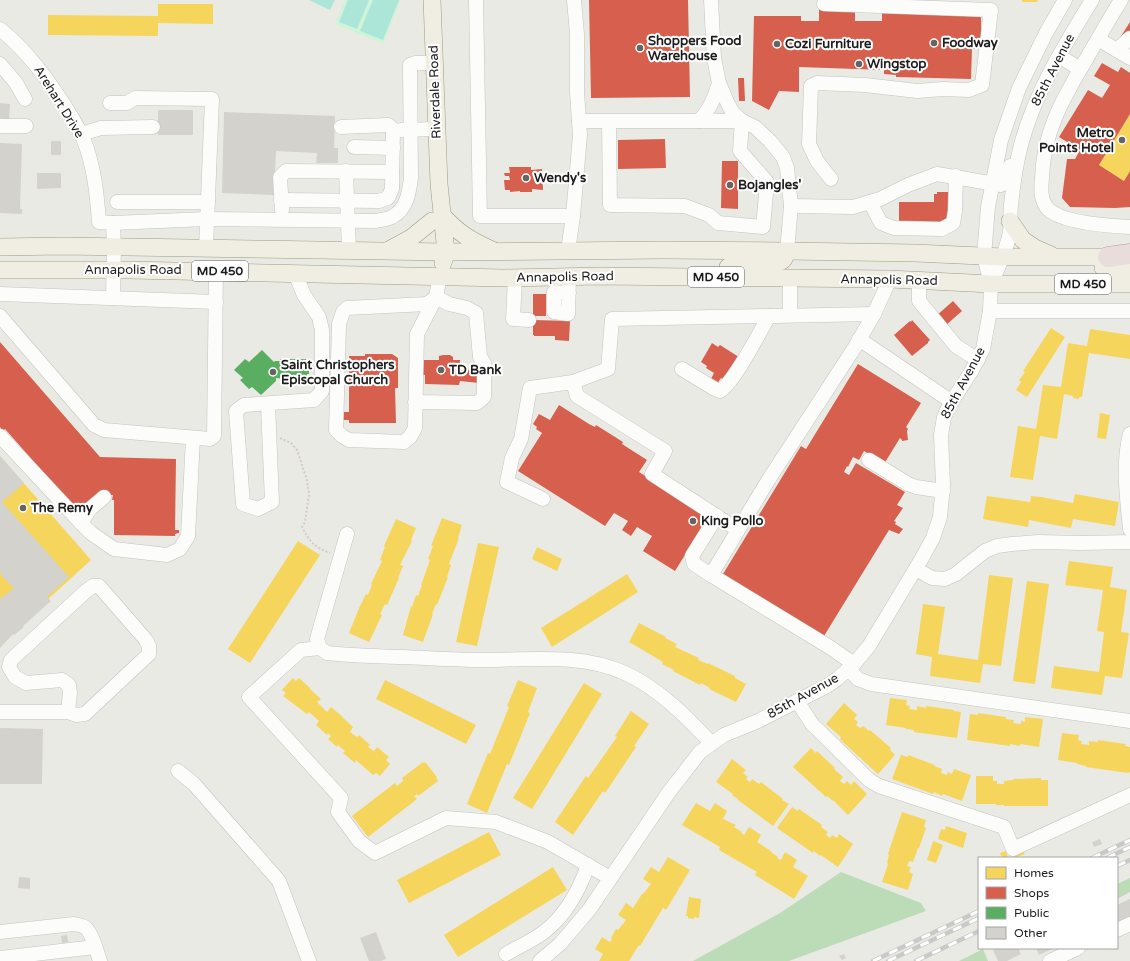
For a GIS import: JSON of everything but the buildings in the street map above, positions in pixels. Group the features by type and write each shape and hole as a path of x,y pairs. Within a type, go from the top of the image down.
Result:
{"highway":[{"path":"1108,257 1130,256"}],"main road":[{"name":"Riverdale Road","path":"432,0 439,184 438,218 440,276"},
{"path":"386,251 411,238 438,218 464,235 496,252"},
{"path":"1010,220 1023,240 1035,248 1057,257"},
{"name":"Annapolis Road","path":"0,247 206,248 440,252 787,251 915,253 1003,257 1108,257"},
{"path":"627,276 658,268 765,266 784,259 787,251"},
{"path":"991,284 1008,267 1130,268"},
{"name":"Annapolis Road","path":"0,270 216,271 440,276 515,278 569,285 627,276 890,279 991,284 1130,284"}],"street":[{"path":"476,0 480,216 572,216"},
{"path":"568,251 579,141 574,0"},
{"path":"711,0 714,58 719,82 733,113 742,121 755,127 770,141 783,157 789,178 791,206 787,251"},
{"name":"85th Avenue","path":"540,961 560,944 577,925 674,786 700,752 724,735 758,721 827,686 851,667 869,646 933,538 940,517 943,492 941,427 944,417 952,402 972,372 984,349 990,311 991,284 984,256 988,207 1000,140 1019,88 1046,33 1065,0"},
{"name":"85th Avenue","path":"991,284 1003,257 1010,233 1014,180 1023,138 1039,94 1059,56 1092,0"},
{"path":"1121,0 1080,69 1054,120 1045,147 1041,191 1043,202 1048,209 1054,214 1066,219 1130,227"},
{"path":"824,4 991,10 982,85 969,90 943,89 917,91 846,84 817,83 811,86 809,144 817,161 831,179"},
{"name":"Arehart Drive","path":"0,29 16,43 40,69 81,134 94,179 99,222 113,223"},
{"path":"1117,50 1130,38"},
{"path":"1098,39 1130,58"},
{"path":"1059,56 1080,69"},
{"path":"113,298 113,223 208,219 376,221 392,217 403,208 409,196 411,178 410,65 415,62 434,63"},
{"path":"0,64 16,83 25,99"},
{"path":"699,121 706,114 715,96 719,82"},
{"path":"110,103 127,102 135,98 212,99 206,248"},
{"path":"579,121 742,121"},
{"path":"608,121 610,205 685,206 709,216 718,223 763,227 768,182 740,151 742,121"},
{"path":"341,127 388,125 393,129 436,129"},
{"path":"0,126 26,126"},
{"path":"81,134 101,128 153,127"},
{"path":"281,200 379,200 388,198 392,189 393,129"},
{"path":"791,206 853,207 880,199 908,185 937,174 956,176 1001,185 1005,182 1012,160 1023,138 1045,147"},
{"path":"354,147 393,148"},
{"path":"282,220 280,177 286,171 392,172"},
{"path":"346,171 349,250"},
{"path":"870,202 881,223 894,228 942,229 953,223 955,211 956,176"},
{"path":"117,202 208,202"},
{"path":"0,316 94,425 104,430 210,440 214,436 216,271"},
{"path":"268,404 272,502 258,509 244,504 236,411 244,405 314,400 322,391 322,330 318,317 304,295 295,273"},
{"path":"436,297 427,304 347,308 343,312 339,324 336,430 342,436 349,440 404,442 410,437 415,428 417,334 436,297 440,276"},
{"path":"515,278 513,319 529,320"},
{"path":"790,278 790,315"},
{"path":"710,575 772,474 859,339 874,314 890,279"},
{"path":"918,280 919,301 956,346 978,360"},
{"path":"0,294 216,302"},
{"path":"415,402 477,403 484,397 484,363 480,357 476,313 467,308 449,304 436,297"},
{"path":"990,311 1130,311"},
{"path":"543,499 507,482 512,458 521,439 530,388 573,382 608,369 612,319 874,314"},
{"path":"682,369 720,391 733,376 769,316"},
{"path":"859,339 952,402"},
{"path":"573,382 577,396 665,451 652,474 738,530"},
{"path":"1130,434 1126,449 1126,476 1130,529"},
{"path":"0,436 91,533 114,549 167,555 180,549 188,536 193,438"},
{"path":"870,460 908,484 943,492"},
{"path":"81,523 90,509 104,498"},
{"path":"717,516 692,556 694,564 831,648 851,667 858,680 877,685 1130,721"},
{"path":"346,534 317,639 320,648 327,653 481,660 571,660 596,664 625,673 650,688 677,709 712,743"},
{"path":"916,569 932,578 944,580 956,574 985,551 998,546 1038,542 1130,542"},
{"path":"0,712 68,712 76,715 85,714 149,654 149,646 146,640 99,586 92,586 86,591 11,660 8,667 15,677 26,683 62,680 69,685 70,693 68,712"},
{"path":"320,648 301,650 249,697 341,798 338,812 359,840 375,853 446,818 496,822 548,842 610,878"},
{"path":"797,701 812,724 869,780 880,786 1004,827 1013,849 1130,795"},
{"path":"178,771 194,784 279,881 309,961"},
{"path":"506,954 543,932 557,920 573,900 581,885 588,865"},
{"path":"0,932 74,924 82,925 87,928 100,961"},
{"path":"1118,930 1130,924"},
{"path":"0,958 95,947"},
{"path":"1050,961 1076,949"}],"path":[{"path":"269,435 292,443 297,450 307,480 309,494 305,522 302,527 308,540 323,550 340,557"}],"green space":[{"path":"345,0 401,0 383,44 335,24"},
{"path":"841,872 921,903 926,911 789,961 693,961 780,913"},
{"path":"1130,878 1130,892 1118,898 1118,884"},
{"path":"983,949 988,961 959,961"}],"shaded area":[{"path":"309,0 335,0 330,10"},
{"path":"348,0 369,0 357,29 339,22"},
{"path":"373,0 399,0 383,40 360,31"}],"railway":[{"path":"1094,857 1130,840"},
{"path":"1109,857 1130,847"},
{"path":"1118,866 1130,860"},
{"path":"873,961 978,911"},
{"path":"888,961 978,918"},
{"path":"916,961 978,931"}],"place":[{"name":"Foodway","path":"934,43"},
{"name":"Cozi Furniture","path":"777,44"},
{"name":"Shoppers Food Warehouse","path":"640,48"},
{"name":"Wingstop","path":"859,64"},
{"name":"Metro Points Hotel","path":"1122,140"},
{"name":"Wendy's","path":"526,178"},
{"name":"Bojangles'","path":"730,185"},
{"name":"TD Bank","path":"441,370"},
{"name":"Saint Christophers Episcopal Church","path":"273,372"},
{"name":"The Remy","path":"23,508"},
{"name":"King Pollo","path":"693,521"}]}
